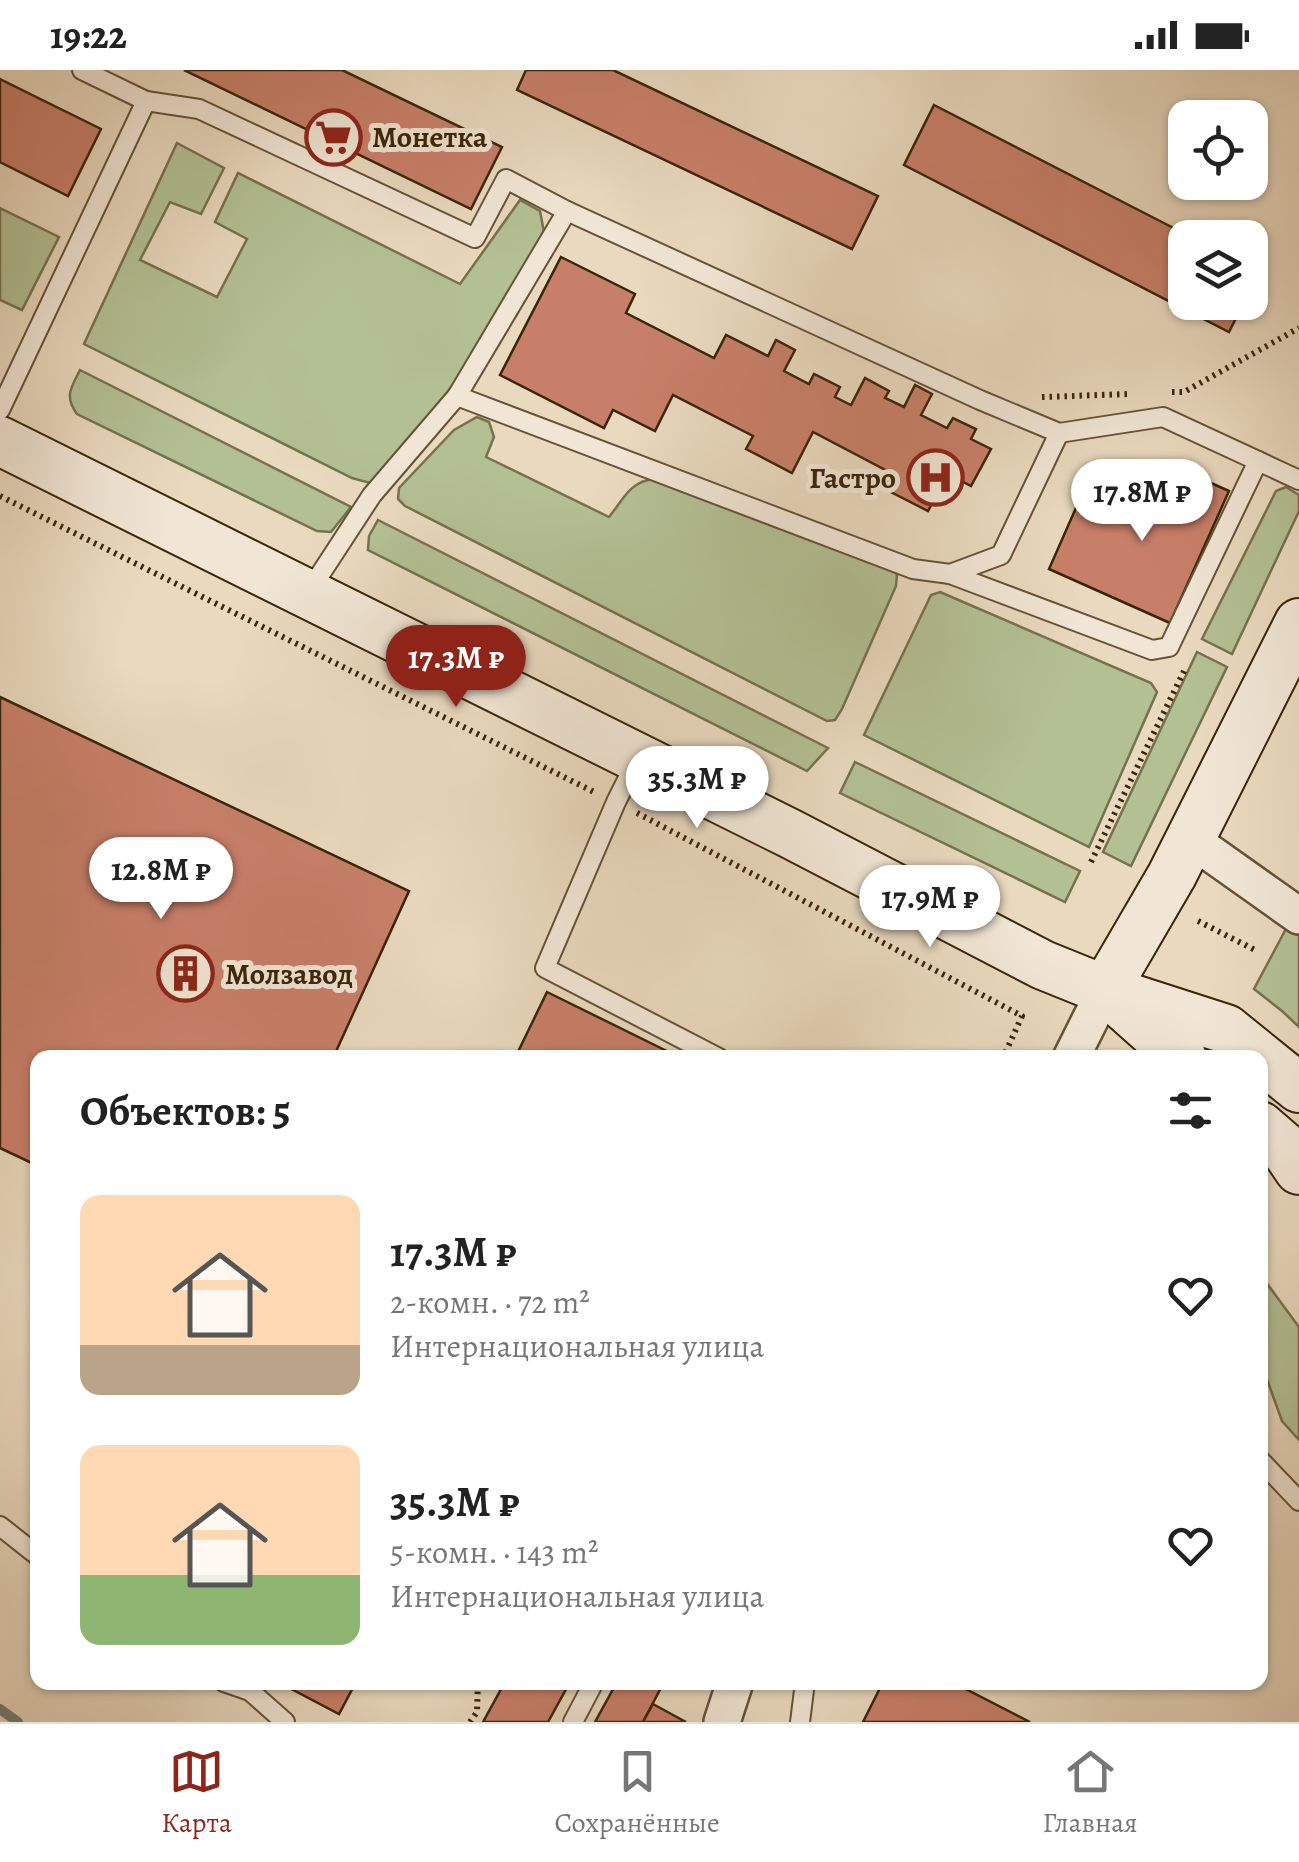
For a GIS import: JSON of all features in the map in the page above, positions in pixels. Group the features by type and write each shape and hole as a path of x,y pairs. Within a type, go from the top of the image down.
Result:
{"main road":[{"path":"0,441 1043,964 1105,990 1226,1029 1252,1050"},
{"path":"1105,990 1293,651"},
{"path":"1105,990 1173,1050"},
{"path":"1268,1063 1299,1088"},
{"path":"1268,1133 1299,1170"}],"street":[{"path":"1190,838 1299,916"},
{"path":"1076,1050 1105,990"},
{"path":"722,1722 732,1690"}],"lane":[{"path":"82,70 146,101 199,110 475,238 506,179 980,400 1059,432 1162,416 1299,480"},
{"path":"0,410 146,101"},
{"path":"308,593 372,495 457,396 567,210"},
{"path":"457,396 913,569 950,574 1152,650 1169,647 1258,461"},
{"path":"950,574 1001,555 1059,432"},
{"path":"638,758 546,968 704,1050"},
{"path":"1268,1469 1299,1502"},
{"path":"0,1526 30,1550"},
{"path":"247,1690 285,1722"},
{"path":"573,1722 590,1690"},
{"path":"800,1722 804,1690"}],"path":[{"path":"1165,392 1184,392 1299,328"},
{"path":"980,400 1147,393"},
{"path":"0,496 616,802 1022,1016 1006,1050"},
{"path":"1198,921 1256,951"},
{"path":"470,1722 477,1712 478,1690"}],"green space":[{"path":"177,143 224,168 201,214 170,202 140,260 217,297 247,239 215,222 238,173 460,284 520,200 540,211 544,232 459,377 385,473 370,483 352,478 84,344"},
{"path":"0,208 59,237 22,310 0,300"},
{"path":"80,370 351,507 331,532 317,531 77,414 70,397"},
{"path":"477,417 489,422 494,437 486,457 609,517 633,487 654,479 885,564 897,574 896,586 835,720 827,721 405,506 398,499 399,488 454,430"},
{"path":"1286,487 1299,495 1299,511 1232,654 1202,639 1276,491"},
{"path":"378,520 828,748 807,771 368,550 369,536"},
{"path":"940,592 1151,683 1157,692 1089,847 864,735 931,595"},
{"path":"1197,652 1227,667 1131,866 1103,852"},
{"path":"855,762 1080,871 1065,902 840,793"},
{"path":"1288,925 1299,930 1299,1027 1254,989"},
{"path":"1268,1285 1299,1327 1299,1440 1282,1421 1268,1382"}],"building":[{"path":"184,70 342,70 502,147 471,209"},
{"path":"526,70 613,70 878,196 852,249 517,90"},
{"path":"0,79 101,129 68,196 0,162"},
{"path":"934,105 1168,225 1168,301 904,165"},
{"path":"561,257 635,294 626,313 714,358 726,335 768,356 776,340 795,350 784,371 809,384 814,374 840,387 835,397 851,405 865,378 889,391 885,398 904,407 915,385 932,394 921,415 947,428 953,418 976,429 971,439 991,449 971,486 948,474 928,511 883,488 891,473 813,432 792,473 746,449 753,436 673,395 655,431 613,410 604,428 500,375"},
{"path":"1206,320 1235,320 1229,332"},
{"path":"1168,464 1229,491 1170,623 1049,569 1083,492 1144,519"},
{"name":"Молзавод","path":"0,697 409,891 337,1050 30,1050 30,1162 0,1148"},
{"path":"547,992 665,1050 519,1050"},
{"path":"293,1690 352,1690 339,1714"},
{"path":"501,1690 566,1690 548,1722 483,1722"},
{"path":"613,1690 660,1690 643,1722 595,1722"},
{"path":"879,1690 968,1690 1030,1722 863,1722"},
{"path":"653,1704 686,1722 643,1722"}],"waterway":[{"path":"0,1709 18,1722"}],"place":[{"name":"Монетка","path":"333,137"},
{"name":"Гастро","path":"935,478"},
{"name":"Молзавод","path":"186,974"}]}
